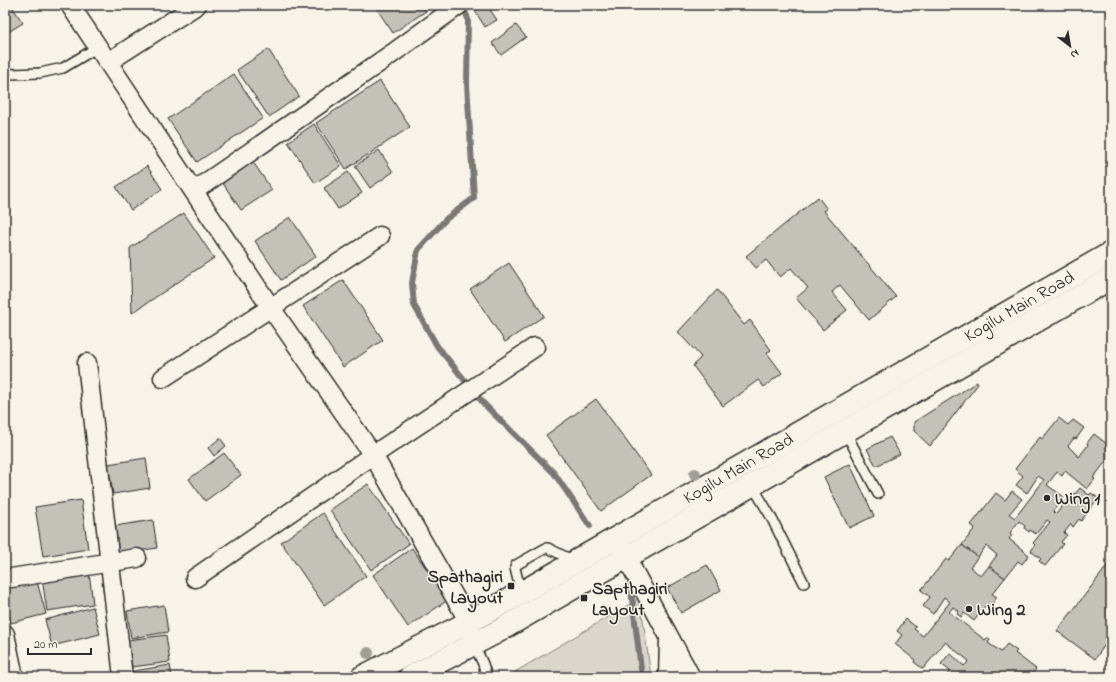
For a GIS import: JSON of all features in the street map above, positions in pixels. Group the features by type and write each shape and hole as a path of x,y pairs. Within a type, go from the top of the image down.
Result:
{"main road":[{"path":"1104,257 1110,279"},
{"name":"Kogilu Main Road","path":"362,677 469,622 521,593 574,561 1104,257"},
{"name":"Kogilu Main Road","path":"410,677 495,633 1110,279"}],"street":[{"path":"70,5 271,308 374,455 469,622 474,644"},
{"path":"108,62 197,5"},
{"path":"194,191 393,53 456,7"},
{"path":"163,378 380,236"},
{"path":"195,578 535,347"},
{"path":"87,363 123,677"},
{"path":"615,538 691,677"},
{"path":"5,580 138,558"},
{"path":"5,634 14,677"},
{"path":"668,677 669,638"}],"lane":[{"path":"5,71 11,74 26,74 40,73 63,68 98,47"},
{"path":"846,431 878,494"},
{"path":"752,485 770,515 804,583"},
{"path":"474,644 483,664 486,677"}],"shaded area":[{"path":"640,598 651,677 515,677 515,672"}],"building":[{"path":"5,5 11,5 23,23 5,34"},
{"path":"374,5 421,5 426,11 393,33"},
{"path":"484,5 487,5 497,20 485,27 475,11"},
{"path":"516,25 526,37 501,55 492,43"},
{"path":"268,49 299,96 269,117 237,70"},
{"path":"234,74 263,118 197,162 168,119"},
{"path":"380,81 410,127 346,169 316,123"},
{"path":"314,124 341,166 315,183 288,142"},
{"path":"379,150 393,172 370,188 355,166"},
{"path":"253,162 272,190 241,210 222,182"},
{"path":"147,166 162,189 131,210 116,187"},
{"path":"348,172 362,193 338,209 324,188"},
{"path":"818,197 827,209 824,211 896,297 869,320 840,285 832,292 847,310 823,330 796,298 808,288 791,268 780,277 766,260 756,268 746,256"},
{"path":"184,213 214,258 132,313 130,248"},
{"path":"290,217 316,256 281,280 255,241"},
{"path":"509,263 544,316 505,342 470,289"},
{"path":"343,280 383,340 343,367 303,306"},
{"path":"717,290 744,325 750,320 771,350 767,353 782,373 764,387 758,380 723,406 693,366 701,357 678,332"},
{"path":"977,382 978,384 930,446 914,431 914,422"},
{"path":"596,399 651,475 601,511 546,435"},
{"name":"Wing 1","path":"1059,418 1068,425 1073,420 1084,428 1076,439 1074,438 1068,446 1079,457 1094,434 1111,447 1111,455 1093,478 1095,479 1087,489 1065,471 1062,476 1057,472 1047,485 1064,497 1053,511 1056,514 1073,493 1075,494 1080,488 1089,495 1091,493 1098,498 1081,521 1079,519 1073,527 1071,524 1064,533 1067,535 1061,542 1063,544 1045,566 1039,561 1041,559 1031,551 1035,545 1033,543 1050,522 1047,520 1036,534 1030,530 1029,532 1019,521 1010,533 1012,535 1009,539 1029,555 1022,564 1018,561 1005,578 989,566 997,555 986,546 978,557 962,545 975,528 971,525 996,493 1005,500 1012,491 1022,499 1009,514 1015,518 1044,480 1038,476 1027,493 1016,485 1023,476 1015,469 1040,437 1042,439"},
{"path":"890,437 900,454 876,466 867,449"},
{"path":"220,438 226,446 214,456 208,448"},
{"path":"224,453 241,475 205,501 189,479"},
{"path":"146,458 150,488 113,494 108,464"},
{"path":"850,464 874,516 849,528 824,477"},
{"path":"368,484 409,544 371,570 330,510"},
{"path":"81,500 88,549 43,556 35,507"},
{"path":"323,513 366,576 324,605 281,542"},
{"path":"153,520 157,548 119,554 115,526"},
{"name":"Wing 2","path":"962,545 978,557 970,567 981,576 989,566 1005,578 992,594 997,597 990,607 987,604 974,621 964,613 961,617 957,614 959,611 953,607 949,612 985,640 987,638 990,640 988,643 1001,652 1007,644 1017,651 1015,653 1036,669 1030,677 945,677 950,671 941,664 950,653 964,666 969,661 945,642 923,669 914,662 915,660 895,644 902,635 897,631 906,619 916,627 914,629 923,636 950,602 944,597 933,614 923,606 930,597 921,590 946,559 949,561"},
{"path":"412,548 448,600 408,627 373,575"},
{"path":"1111,561 1111,651 1104,646 1095,659 1057,631"},
{"path":"707,565 721,590 681,613 667,588"},
{"path":"89,572 93,604 47,611 42,579"},
{"path":"36,578 46,614 11,623 5,602 5,586"},
{"path":"164,605 168,632 131,638 127,611"},
{"path":"93,607 100,634 52,646 45,620"},
{"path":"166,635 170,662 132,667 128,640"},
{"path":"170,665 172,677 129,677 128,672"}],"waterway":[{"path":"463,5 468,19 467,84 474,198 446,219 418,250 412,283 414,305 437,346 484,404 554,473 590,526"},
{"path":"630,582 642,677"}],"place":[{"name":"Wing 1","path":"1047,498"},
{"name":"Spathagiri Layout","path":"511,586"},
{"name":"Sapthagiri Layout","path":"584,598"},
{"name":"Wing 2","path":"969,609"}]}
